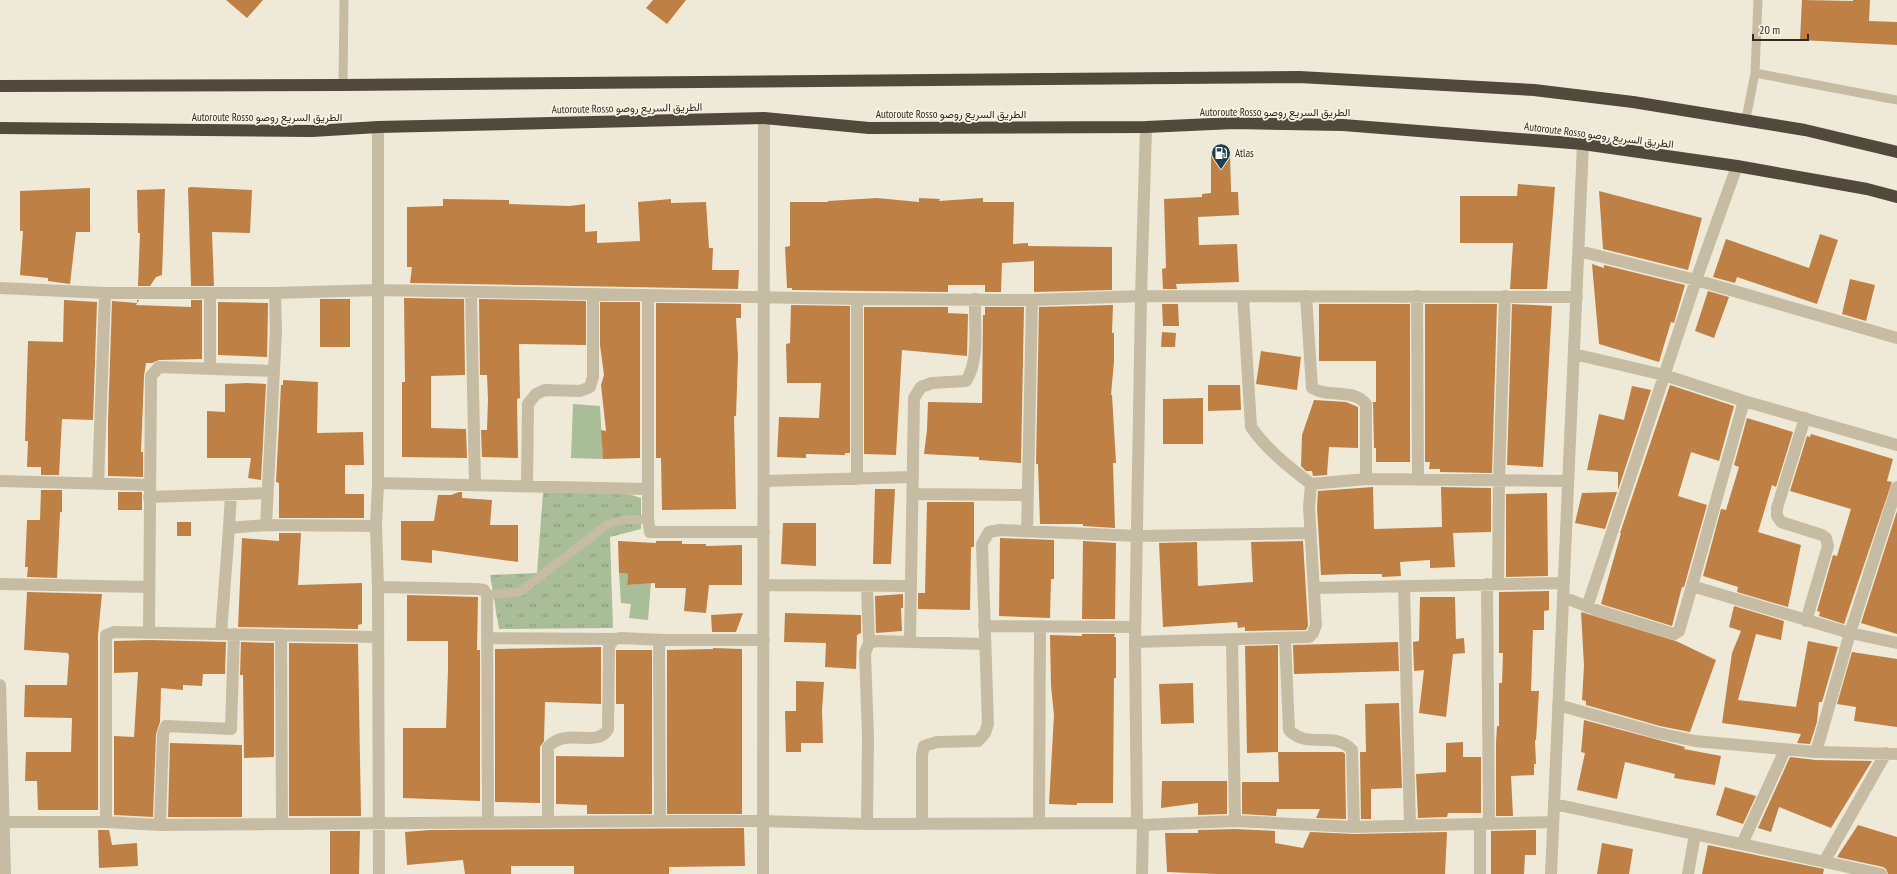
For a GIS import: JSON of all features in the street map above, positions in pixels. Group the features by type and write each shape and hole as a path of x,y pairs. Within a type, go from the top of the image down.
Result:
{"highway":[{"path":"0,86 344,85 1299,76 1534,90 1633,102 1746,119 1805,130 1897,152"},
{"name":"Autoroute Rosso الطريق السريع روصو","path":"0,128 312,131 378,127 764,118 869,128 1146,127 1234,123 1343,125 1583,144 1737,166 1866,189 1897,197"}],"street":[{"path":"763,874 764,118"},
{"path":"378,127 378,483 376,526 378,588 379,874"},
{"path":"1142,874 1135,642 1141,296 1146,127"},
{"path":"0,128 0,133"},
{"path":"1551,874 1583,144"},
{"path":"1587,606 1696,280 1737,166"},
{"path":"1579,251 1696,280 1897,338"},
{"path":"0,288 105,293 275,293 377,290 764,298 1032,300 1141,296 1577,297"},
{"path":"471,292 475,485"},
{"path":"98,484 105,293"},
{"path":"210,293 210,369"},
{"path":"266,525 274,371 275,293"},
{"path":"527,486 528,404 536,394 545,390 580,391 590,387 593,377 593,294"},
{"path":"648,296 648,528 652,533 764,532"},
{"path":"1243,296 1251,427 1259,438 1281,460 1311,484 1366,479 1568,481"},
{"path":"1306,296 1312,388 1318,392 1356,396 1366,404 1366,479"},
{"path":"1417,296 1418,479"},
{"path":"1480,874 1484,824 1493,584 1499,480 1505,296"},
{"path":"857,478 858,299"},
{"path":"910,642 914,398 921,387 932,383 966,381 971,372 974,360 974,299"},
{"path":"1027,532 1032,300"},
{"path":"1574,354 1664,375 1744,401 1897,445"},
{"path":"149,632 151,376 159,367 274,371"},
{"path":"1563,597 1674,634 1679,631 1744,401"},
{"path":"1805,418 1776,508 1777,516 1781,522 1822,535 1826,538 1828,546 1806,621"},
{"path":"764,480 913,477"},
{"path":"0,482 150,484"},
{"path":"378,483 648,489"},
{"path":"1135,642 1309,637 1313,633 1316,626 1309,507 1311,484"},
{"path":"1816,752 1850,633 1897,487"},
{"path":"149,497 268,493"},
{"path":"221,634 231,494"},
{"path":"913,494 1028,496"},
{"path":"229,528 266,525 376,526"},
{"path":"922,824 922,755 924,746 937,742 978,741 985,733 988,724 984,644 982,544 988,532 1000,530 1138,536 1310,533"},
{"path":"1314,588 1564,583"},
{"path":"0,584 149,587"},
{"path":"764,585 911,586"},
{"path":"867,586 869,643 865,653 868,737 867,824"},
{"path":"1404,586 1410,826"},
{"path":"1692,586 1806,621 1850,633 1897,643"},
{"path":"378,588 477,589 484,590 487,595 488,822"},
{"path":"984,626 1136,627"},
{"path":"1039,823 1040,626"},
{"path":"106,822 106,635 114,632 149,632 378,637"},
{"path":"160,825 163,734 166,726 231,729 234,634"},
{"path":"281,635 282,823"},
{"path":"488,638 764,640"},
{"path":"1284,638 1289,730 1295,736 1305,740 1338,740 1346,744 1352,750 1354,828"},
{"path":"548,822 548,747 560,738 598,738 605,734 608,729 609,646 614,639"},
{"path":"660,821 659,643 664,640"},
{"path":"1232,640 1235,821"},
{"path":"869,643 877,641 984,644"},
{"path":"0,685 5,874"},
{"path":"1558,705 1680,738 1785,750 1892,753"},
{"path":"1742,844 1785,750"},
{"path":"1824,862 1892,753"},
{"path":"1554,804 1881,874"},
{"path":"4,822 106,822 160,825 660,821 762,821 867,824 1140,824 1235,821 1354,828 1553,822"},
{"path":"1688,874 1695,834"}],"lane":[{"path":"344,0 344,85"},
{"path":"1746,119 1755,73 1758,0"},
{"path":"1755,73 1897,100"},
{"path":"487,595 520,592 608,524 624,520 648,519"}],"green space":[{"path":"573,404 600,406 603,459 571,458"},
{"path":"609,488 641,498 641,529 610,537 613,628 499,629 490,575 537,573 543,493"},
{"path":"619,573 628,574 627,585 651,583 648,620 629,618 631,604 621,603"}],"building":[{"path":"226,0 263,0 247,18"},
{"path":"653,0 686,0 667,24 646,8"},
{"path":"1802,0 1870,0 1869,21 1897,22 1897,45 1800,40"},
{"path":"1211,151 1230,151 1231,192 1238,192 1239,215 1198,217 1199,245 1237,244 1239,282 1176,284 1177,289 1163,289 1162,269 1166,268 1164,199 1202,197 1202,194 1211,193"},
{"path":"1518,184 1555,187 1547,289 1510,289 1513,243 1460,243 1460,196 1517,196"},
{"path":"90,188 90,232 76,232 70,284 48,281 48,278 20,275 23,231 20,231 20,191"},
{"path":"188,188 252,190 250,233 212,232 214,286 191,286"},
{"path":"165,189 162,275 156,277 150,286 138,286 140,233 138,233 137,190"},
{"path":"1599,191 1702,218 1688,270 1603,249"},
{"path":"877,198 919,202 919,198 940,199 939,201 983,198 983,202 1014,202 1013,244 1028,243 1028,246 1112,247 1112,290 1034,292 1034,261 1002,263 1001,292 985,292 985,285 948,285 948,292 792,290 792,288 787,288 785,247 790,246 790,202 828,202"},
{"path":"443,199 509,200 509,204 570,206 585,204 585,232 597,231 597,243 640,241 638,202 671,199 671,203 706,202 709,248 713,248 712,270 739,270 738,289 410,283 412,267 407,267 407,207 443,206"},
{"path":"1820,234 1838,240 1817,304 1737,277 1735,283 1713,277 1726,239 1809,268"},
{"path":"1592,264 1604,268 1604,265 1685,285 1674,323 1671,322 1659,362 1599,344"},
{"path":"1850,279 1875,285 1866,321 1842,314"},
{"path":"1708,291 1729,297 1714,338 1695,331"},
{"path":"404,298 464,299 465,375 431,376 431,428 466,429 467,458 402,457 402,382 405,382"},
{"path":"320,299 350,299 350,347 320,347"},
{"path":"479,299 586,301 586,345 519,344 520,398 517,399 518,458 482,457 481,430 487,430 488,399 487,375 480,375"},
{"path":"64,300 97,302 93,420 62,419 59,475 41,475 41,467 27,467 28,441 25,441 28,341 63,342"},
{"path":"137,300 139,300 136,305 191,307 191,300 202,300 202,359 159,360 152,363 146,363 144,376 141,452 143,452 143,477 108,476 108,421 112,301 137,303"},
{"path":"218,302 268,303 267,357 218,355"},
{"path":"600,302 640,302 640,458 603,459 601,430 606,431 601,385 604,375 600,345"},
{"path":"656,303 741,304 741,318 736,318 738,356 736,416 734,416 736,509 662,510 661,458 656,458"},
{"path":"1162,304 1178,304 1179,326 1163,326"},
{"path":"1319,304 1410,304 1410,462 1376,462 1376,448 1374,448 1373,402 1376,402 1376,361 1319,361"},
{"path":"1425,304 1497,304 1492,473 1440,472 1440,469 1429,469 1430,462 1425,462"},
{"path":"1512,304 1552,306 1543,467 1507,465"},
{"path":"791,305 850,306 850,453 845,453 845,455 806,454 806,458 777,457 779,417 819,418 821,383 787,383 786,344 790,343"},
{"path":"1113,305 1112,333 1114,333 1114,361 1111,395 1116,463 1113,463 1115,528 1083,526 1083,524 1040,524 1038,464 1036,464 1039,307"},
{"path":"864,307 948,307 948,313 968,314 967,356 902,350 896,455 864,454"},
{"path":"985,307 1024,307 1021,463 979,460 979,457 924,454 928,402 982,403 983,315 985,315"},
{"path":"1162,332 1176,333 1175,347 1161,347"},
{"path":"1261,351 1301,357 1297,390 1256,384"},
{"path":"283,380 318,382 317,433 363,432 364,465 345,465 345,494 364,494 364,518 279,518 279,483 276,482 281,385 283,385"},
{"path":"225,384 266,384 261,480 248,478 251,458 207,458 207,411 225,412"},
{"path":"1208,385 1240,385 1241,410 1208,411"},
{"path":"1670,385 1734,406 1719,461 1691,452 1678,496 1707,505 1684,587 1682,587 1672,626 1601,604 1620,533"},
{"path":"1632,386 1651,390 1618,490 1618,472 1587,470 1599,414 1624,420"},
{"path":"1203,398 1203,444 1163,444 1163,399"},
{"path":"1314,400 1346,402 1358,407 1358,448 1329,447 1327,475 1313,476 1312,471 1306,471 1301,466 1302,435"},
{"path":"1747,418 1793,432 1776,487 1772,485 1758,532 1801,545 1788,607 1737,592 1738,587 1703,576 1721,509 1726,510 1739,467 1734,465"},
{"path":"1811,434 1893,459 1887,481 1892,482 1844,624 1819,616 1820,612 1817,611 1833,555 1837,556 1851,509 1790,491 1807,436 1810,437"},
{"path":"1373,487 1374,529 1442,527 1441,487 1491,488 1491,532 1453,533 1455,567 1430,568 1430,560 1400,562 1401,576 1382,577 1382,574 1321,575 1317,507 1318,491"},
{"path":"875,489 895,489 891,564 873,564"},
{"path":"41,490 62,490 62,512 60,512 57,578 27,577 28,567 25,567 27,520 40,520"},
{"path":"118,492 142,492 142,510 118,510"},
{"path":"462,492 462,498 492,500 490,525 518,525 518,562 432,550 432,563 401,560 401,521 434,521 438,495 451,495"},
{"path":"1617,492 1605,529 1575,523 1582,493"},
{"path":"1547,493 1548,576 1506,577 1506,494"},
{"path":"927,502 974,502 974,547 971,547 970,610 918,609 918,593 925,593"},
{"path":"1897,511 1897,634 1861,623"},
{"path":"177,522 191,522 191,536 177,536"},
{"path":"783,523 816,523 816,566 781,564"},
{"path":"279,533 301,533 298,585 362,583 362,624 358,625 358,629 238,627 242,538 279,541"},
{"path":"1000,538 1054,540 1054,579 1051,579 1050,618 999,616"},
{"path":"618,541 656,543 656,541 682,541 682,544 706,544 706,546 742,545 742,585 709,585 706,613 684,611 686,588 655,588 655,583 627,585 628,574 619,573"},
{"path":"1083,541 1116,543 1115,619 1082,619"},
{"path":"1303,541 1308,626 1306,630 1245,631 1245,627 1238,628 1237,622 1163,627 1159,543 1197,542 1198,586 1253,582 1251,542"},
{"path":"1549,591 1549,610 1544,611 1544,630 1533,630 1531,691 1539,691 1535,740 1536,764 1534,764 1534,775 1511,776 1513,816 1496,816 1496,743 1497,726 1499,726 1499,683 1502,683 1503,653 1499,653 1499,592"},
{"path":"27,592 102,594 98,635 98,810 38,810 37,781 25,781 26,752 71,752 72,718 24,717 25,685 67,685 69,656 68,653 24,650"},
{"path":"903,594 903,608 901,608 902,631 876,633 875,596"},
{"path":"407,595 478,597 477,650 480,650 480,801 403,798 403,728 446,728 448,670 448,641 407,641"},
{"path":"1420,597 1455,597 1456,639 1464,638 1465,653 1453,654 1446,717 1419,713 1424,670 1414,671 1413,642 1419,641"},
{"path":"1734,606 1784,621 1781,640 1756,634 1738,700 1796,707 1808,641 1838,647 1822,702 1819,702 1817,722 1810,744 1797,743 1801,734 1722,723 1732,653 1741,631 1729,627"},
{"path":"1581,612 1676,641 1716,660 1690,732 1660,726 1586,705 1586,701 1582,700 1584,666"},
{"path":"743,613 736,632 712,632 711,615"},
{"path":"785,613 861,615 861,633 857,635 856,669 825,667 826,643 784,642"},
{"path":"1082,634 1115,634 1114,637 1116,637 1116,678 1114,678 1113,803 1077,803 1077,805 1049,804 1054,715 1051,686 1050,635 1082,636"},
{"path":"150,640 226,642 225,674 203,674 202,686 183,685 183,690 161,688 160,722 156,734 153,817 114,815 114,736 134,737 138,672 114,673 114,641"},
{"path":"241,642 274,643 274,757 244,758 243,675 240,675"},
{"path":"1398,642 1399,671 1294,674 1293,645"},
{"path":"289,643 358,644 361,816 289,816"},
{"path":"1278,645 1278,752 1247,753 1245,646"},
{"path":"601,647 601,704 545,702 544,741 540,747 540,803 495,802 495,649"},
{"path":"713,648 742,649 742,814 667,814 667,650"},
{"path":"616,650 652,650 652,814 587,814 587,805 556,804 556,756 624,757 624,704 616,704"},
{"path":"1852,652 1897,659 1897,727 1854,721 1856,707 1837,704"},
{"path":"796,681 824,682 822,710 823,743 801,743 801,752 786,752 785,711 796,711"},
{"path":"1193,683 1194,723 1161,724 1159,684"},
{"path":"1399,703 1402,788 1371,789 1371,819 1361,819 1360,752 1366,752 1365,704"},
{"path":"1584,720 1685,747 1684,749 1721,756 1715,785 1674,778 1675,774 1625,762 1617,799 1577,790 1585,753 1581,752"},
{"path":"1463,742 1463,757 1481,757 1481,813 1448,813 1447,817 1418,818 1416,774 1446,772 1446,743"},
{"path":"170,743 242,745 242,817 168,817"},
{"path":"1278,752 1343,752 1345,754 1346,819 1316,818 1320,809 1277,809 1276,816 1242,814 1242,782 1279,782"},
{"path":"1790,757 1816,760 1872,761 1831,828 1779,807 1771,832 1758,828"},
{"path":"1162,781 1227,781 1227,814 1198,815 1198,803 1161,808"},
{"path":"1725,787 1756,796 1743,824 1716,815"},
{"path":"1858,825 1897,837 1897,874 1888,874 1886,869 1883,867 1837,857"},
{"path":"744,828 745,866 669,867 669,874 574,874 574,866 511,866 511,874 465,874 463,860 407,865 405,832 430,830"},
{"path":"1235,829 1275,831 1275,843 1303,848 1310,832 1354,834 1447,832 1445,874 1216,874 1167,872 1165,833 1198,833 1198,830"},
{"path":"98,830 109,830 112,845 137,843 138,866 99,868"},
{"path":"1536,830 1536,855 1525,855 1524,874 1491,874 1491,831"},
{"path":"330,831 360,831 359,874 330,874"},
{"path":"1602,843 1633,849 1629,874 1597,874"},
{"path":"1708,845 1824,869 1823,874 1702,874"}],"place":[{"name":"Atlas","path":"1221,170"}]}
